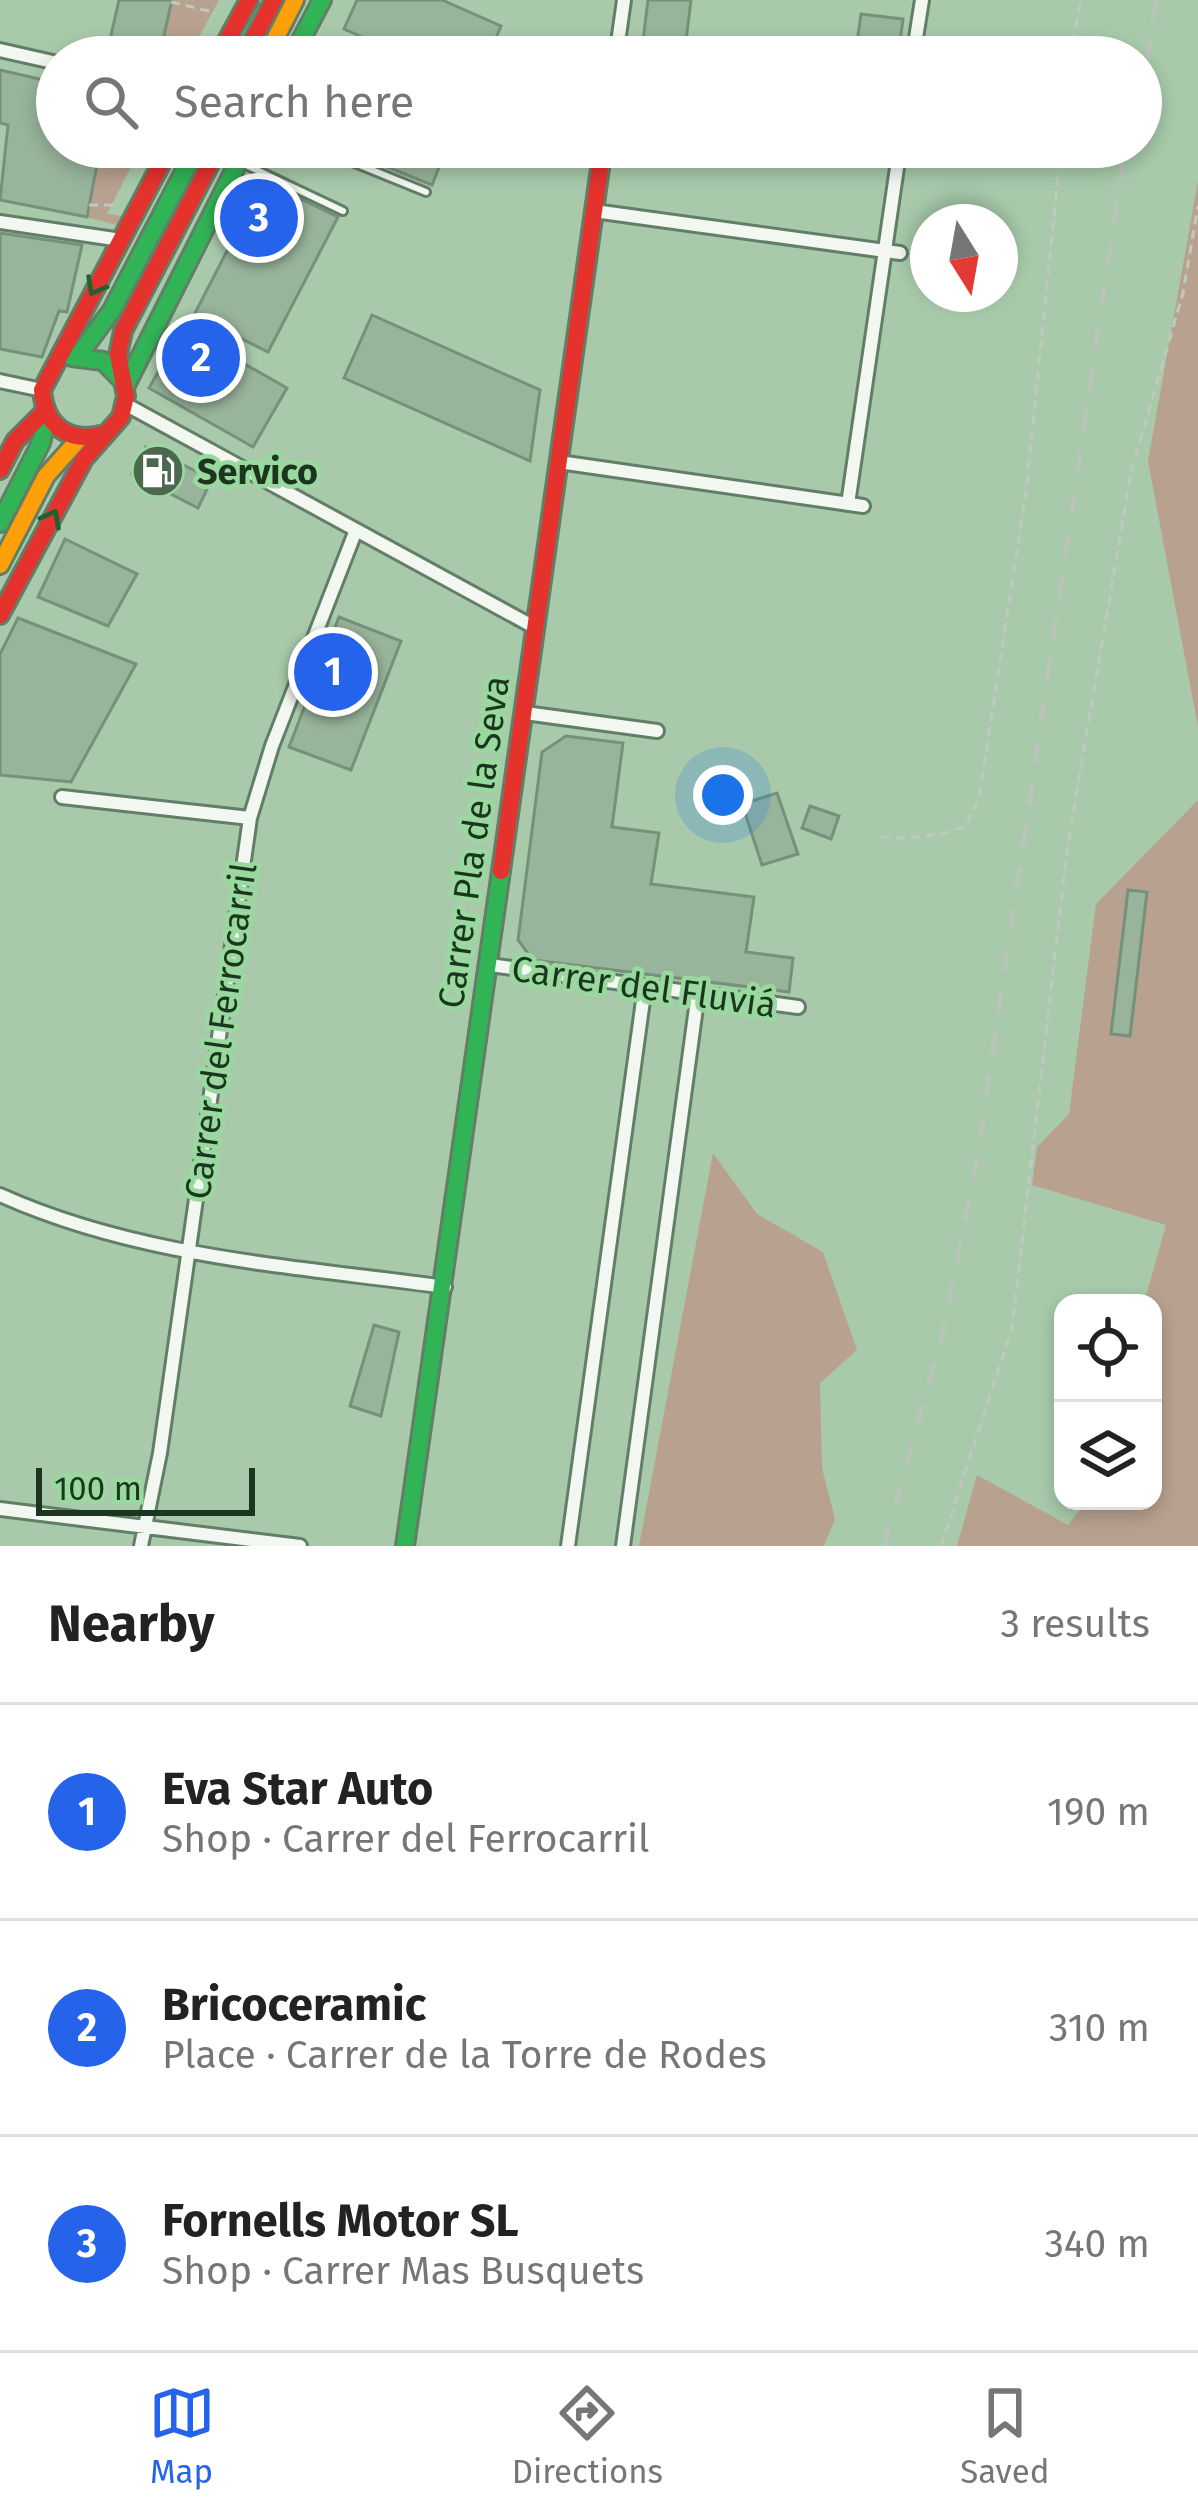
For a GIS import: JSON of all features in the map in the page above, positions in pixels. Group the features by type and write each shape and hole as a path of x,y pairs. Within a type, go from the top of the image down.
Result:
{"main road":[{"path":"229,36 249,0"},
{"path":"255,36 274,0"},
{"path":"277,36 295,0"},
{"path":"303,36 322,0"},
{"path":"0,523 41,442 42,390 159,168"},
{"path":"56,367 78,356 112,310 186,168"},
{"path":"124,390 123,332 208,168"},
{"path":"0,615 84,459 113,428 124,390 235,168"},
{"name":"Carrer Pla de la Seva","path":"405,1546 600,168"},
{"path":"78,356 104,361 124,390"},
{"path":"45,415 61,433 79,440"},
{"path":"0,470 15,442 45,415"},
{"path":"0,565 46,476 79,440 113,428"}],"street":[{"path":"619,36 624,0"},
{"path":"917,36 921,0 934,1"},
{"path":"0,50 36,58"},
{"path":"848,504 897,168"},
{"path":"594,211 900,254"},
{"path":"0,222 122,240"},
{"path":"0,381 42,390"},
{"path":"124,390 356,530 536,628"},
{"path":"559,462 863,506"},
{"name":"Carrer del Ferrocarril","path":"141,1546 189,1251 250,818 272,746 356,530"},
{"path":"525,713 657,731"},
{"path":"62,797 250,818"},
{"name":"Carrer del Fluviá","path":"490,964 798,1006"},
{"path":"568,1546 645,986"},
{"path":"623,1546 698,993"},
{"path":"0,1195 92,1232 189,1251 445,1287"},
{"path":"0,1509 300,1546"}],"lane":[{"path":"267,168 344,211"},
{"path":"367,168 426,192"}],"path":[{"path":"1074,36 1082,0"},
{"path":"171,2 217,13"},
{"path":"881,837 917,840 947,834 973,818 979,798 1026,492 1059,168"},
{"path":"89,206 115,205"},
{"path":"941,1546 1012,1328 1067,850 1131,472 1183,293 1198,206"}],"shaded area":[{"path":"172,0 219,0 199,36 164,36"},
{"path":"95,168 130,168 107,214 122,216 117,225 87,217"},
{"path":"1198,181 1198,727 1148,461"},
{"path":"1198,800 1198,1546 957,1546 977,1475 1068,1525 1080,1510 1162,1510 1162,1294 1147,1294 1166,1225 1032,1185 1037,1147 1069,1114 1096,904"},
{"path":"713,1153 757,1214 823,1252 857,1350 820,1383 822,1468 835,1519 824,1546 639,1546"}],"building":[{"path":"119,0 172,0 164,36 111,36"},
{"path":"357,0 442,0 501,26 497,36 360,36 344,29"},
{"path":"648,0 691,0 687,36 644,36"},
{"path":"861,14 903,19 901,36 858,36"},
{"path":"0,70 36,78 36,168 96,168 87,217 0,200 8,125 0,123"},
{"path":"390,168 439,168 432,185"},
{"path":"263,181 338,217 268,352 194,315"},
{"path":"0,233 82,245 67,312 59,311 42,357 0,349"},
{"path":"372,315 540,390 530,461 344,378"},
{"path":"183,329 287,388 253,447 149,388"},
{"path":"146,447 212,479 198,508 132,474"},
{"path":"65,539 137,574 108,626 38,597"},
{"path":"339,617 401,641 351,770 289,747"},
{"path":"18,618 136,664 71,782 0,775 0,654"},
{"path":"566,736 623,743 612,827 659,833 651,884 754,897 746,952 793,958 789,992 533,960 518,940 542,752"},
{"path":"777,793 798,854 762,865 742,804"},
{"path":"810,806 839,816 831,839 802,828"},
{"path":"1128,890 1147,892 1130,1036 1111,1034"},
{"path":"374,1325 399,1332 381,1416 350,1406"}],"railway":[{"path":"1151,36 1156,0"},
{"path":"884,1546 942,1336 977,1159 1122,168"}],"traffic: fast":[{"path":"303,36 322,0"},
{"path":"78,356 112,310 186,168"},
{"path":"125,387 235,168"},
{"path":"72,357 103,361 121,379"},
{"path":"0,523 41,443 47,418"},
{"path":"405,1546 501,871"}],"traffic: slow":[{"path":"277,36 295,0"},
{"path":"0,565 46,476 79,439"}],"traffic: jam":[{"path":"229,36 249,0"},
{"path":"255,36 274,0"},
{"path":"105,434 80,437 61,430 48,414 42,390 159,168"},
{"path":"0,615 84,459 121,417 126,396 118,355 123,331 208,168"},
{"path":"501,871 600,168"},
{"path":"0,470 15,441 44,412"}],"place":[{"name":"Fornells Motor SL","path":"259,218"},
{"name":"Bricoceramic","path":"201,358"},
{"name":"Servico","path":"158,471"},
{"name":"Eva Star Auto","path":"333,672"}]}
